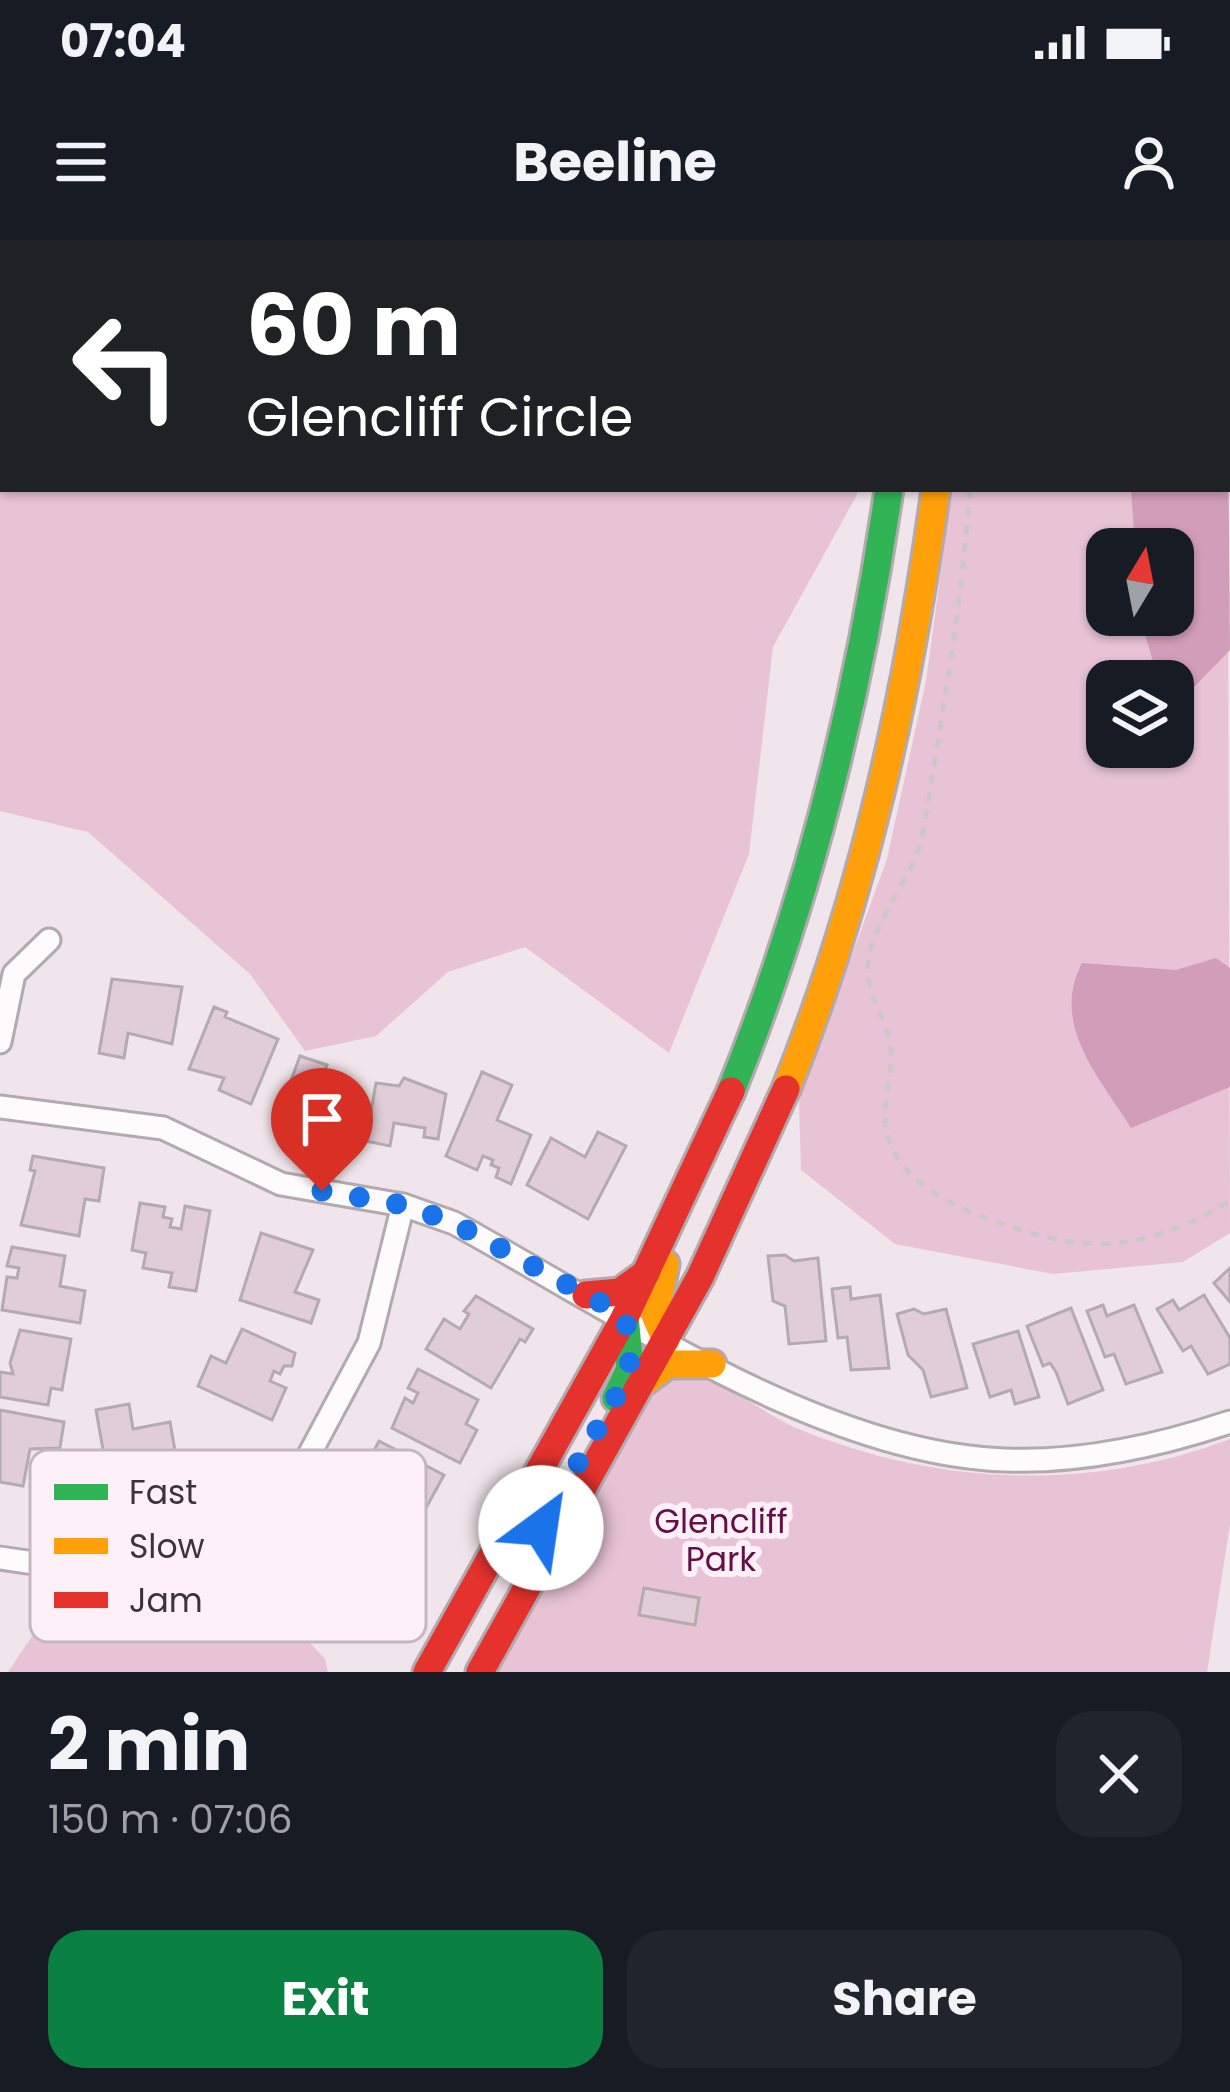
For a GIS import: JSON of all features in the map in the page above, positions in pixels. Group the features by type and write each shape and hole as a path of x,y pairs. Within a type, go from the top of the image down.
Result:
{"street":[{"path":"661,1327 661,1273 727,1136 744,1067 822,838 873,610 889,492"},
{"path":"480,1672 520,1592 638,1389 661,1327 691,1292 787,1086 857,893 916,642 936,492"},
{"path":"0,1042 14,974 49,940"},
{"path":"520,1592 529,1552 626,1379 628,1329 649,1270 744,1067"},
{"path":"0,1107 164,1128 280,1184 404,1205 454,1223 586,1295 628,1329 661,1327 712,1364 842,1427 951,1455 1062,1459 1132,1448 1230,1422"},
{"path":"312,1450 369,1343 404,1205"},
{"path":"586,1295 627,1289 649,1270"},
{"path":"691,1292 689,1336 712,1364"},
{"path":"586,1295 605,1326 599,1362"},
{"path":"428,1672 599,1362 628,1329"},
{"path":"638,1389 668,1364 712,1364"},
{"path":"0,1558 30,1562"}],"path":[{"path":"970,492 970,531 944,725 922,832 867,964 868,994 891,1050 885,1110 890,1148 914,1178 960,1207 1024,1232 1089,1246 1144,1240 1230,1201"}],"green space":[{"path":"0,492 858,492 773,647 749,854 669,1053 525,947 448,972 376,1036 305,1051 250,974 88,832 0,811"},
{"path":"952,492 1228,492 1230,1233 1183,1262 1053,1274 895,1244 801,1170 799,1100 887,859 926,681"},
{"name":"Glencliff Park","path":"677,1376 709,1381 786,1423 853,1449 961,1471 1070,1474 1124,1468 1230,1439 1230,1524 1207,1672 497,1672 646,1396"},
{"path":"30,1639 309,1642 325,1659 328,1672 8,1672"}],"shaded area":[{"path":"1131,492 1229,492 1230,650 1194,687 1194,660 1153,660 1145,636 1194,636 1194,528 1134,528"},
{"path":"1216,958 1230,968 1230,1087 1131,1128 1093,1069 1075,1029 1074,986 1082,963 1176,970"}],"building":[{"path":"112,979 182,987 172,1044 128,1033 124,1058 99,1053"},
{"path":"214,1007 227,1012 225,1017 278,1039 251,1104 219,1090 224,1078 189,1069"},
{"path":"300,1056 327,1065 322,1077 360,1091 345,1132 321,1123 319,1127 303,1116 298,1130 276,1122"},
{"path":"482,1072 512,1085 497,1120 531,1135 511,1184 496,1177 499,1168 491,1165 493,1160 483,1156 477,1170 446,1156"},
{"path":"404,1078 446,1094 438,1139 424,1137 425,1128 394,1123 390,1146 366,1141 376,1083 399,1086"},
{"path":"598,1132 626,1146 588,1219 527,1185 551,1138 585,1157"},
{"path":"33,1156 104,1168 99,1201 85,1199 79,1236 21,1225 35,1171 30,1170"},
{"path":"140,1203 165,1207 163,1217 172,1219 170,1227 181,1229 185,1206 210,1211 196,1291 169,1287 172,1273 143,1268 146,1253 132,1250"},
{"path":"261,1233 313,1250 295,1292 319,1300 311,1323 240,1300"},
{"path":"12,1247 65,1256 60,1286 85,1291 80,1323 2,1310 7,1277 17,1278 19,1268 7,1266"},
{"path":"785,1255 794,1261 818,1258 826,1341 789,1344 785,1306 773,1301 768,1256"},
{"path":"1230,1268 1230,1302 1214,1283"},
{"path":"850,1287 851,1299 880,1295 889,1368 851,1370 847,1337 838,1338 832,1289"},
{"path":"1204,1295 1230,1338 1230,1364 1208,1374 1191,1346 1183,1351 1157,1309 1173,1300 1179,1310"},
{"path":"476,1296 533,1329 525,1342 520,1339 491,1388 426,1349 444,1319 460,1329 469,1314 464,1311"},
{"path":"1103,1305 1107,1316 1134,1305 1162,1372 1126,1384 1114,1354 1105,1357 1087,1311"},
{"path":"1071,1308 1103,1390 1068,1404 1056,1372 1050,1363 1043,1366 1027,1326"},
{"path":"914,1309 924,1314 946,1309 967,1388 931,1397 923,1370 908,1355 897,1314"},
{"path":"242,1329 295,1353 292,1366 284,1366 280,1374 274,1371 270,1381 286,1388 272,1420 198,1386 211,1356 226,1363"},
{"path":"20,1330 71,1339 62,1390 51,1388 48,1405 0,1397 0,1372 13,1374 10,1363"},
{"path":"1018,1331 1039,1397 1015,1404 1011,1390 990,1397 973,1344"},
{"path":"418,1369 478,1400 466,1424 477,1430 460,1463 392,1428 405,1398 413,1403 418,1393 408,1388"},
{"path":"129,1404 133,1429 170,1422 175,1450 103,1450 96,1410"},
{"path":"0,1410 64,1422 60,1448 30,1449 23,1486 0,1482"},
{"path":"379,1441 396,1450 374,1450"},
{"path":"426,1466 444,1475 426,1508"},
{"path":"644,1588 699,1598 695,1625 639,1615"}],"traffic: fast":[{"path":"731,1091 785,944 828,795 863,643 889,492"},
{"path":"616,1398 630,1369 625,1316"}],"traffic: slow":[{"path":"786,1089 838,943 880,794 912,643 936,492"},
{"path":"665,1264 655,1315 666,1340"},
{"path":"645,1381 668,1364 712,1364"}],"traffic: jam":[{"path":"480,1672 700,1277 786,1089"},
{"path":"427,1672 626,1315 731,1091"},
{"path":"586,1295 620,1292 646,1273"}],"route":[{"path":"322,1191 404,1205 454,1223 625,1316 631,1356 626,1379 541,1528"}]}
